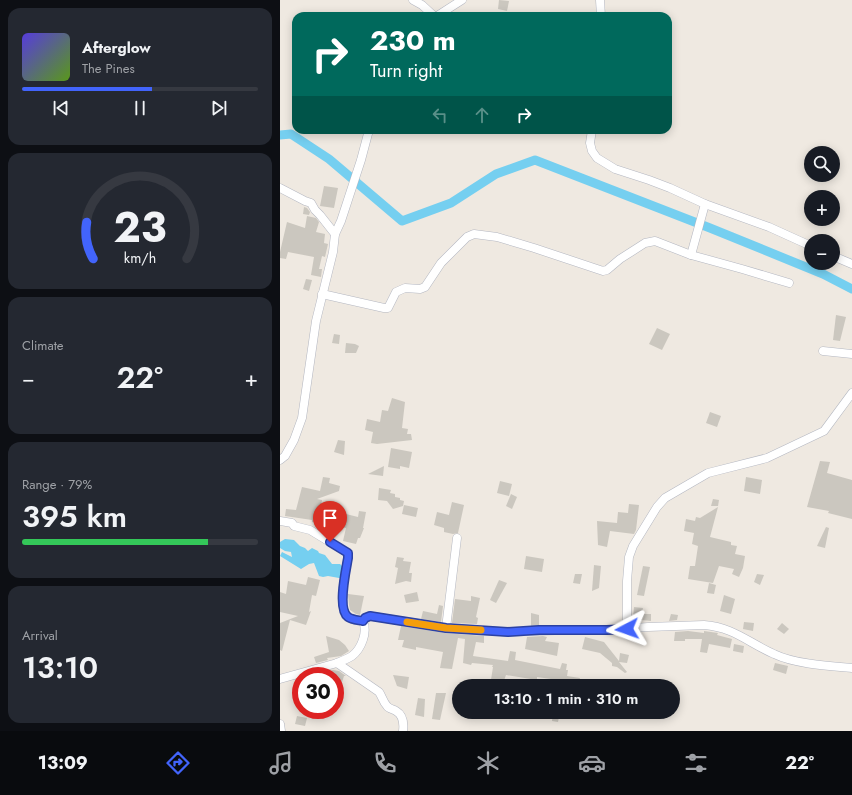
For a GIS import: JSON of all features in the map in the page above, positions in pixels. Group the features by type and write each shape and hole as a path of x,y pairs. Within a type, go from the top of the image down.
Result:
{"street":[{"path":"413,0 430,12"},
{"path":"442,12 462,0"},
{"path":"600,0 601,12"},
{"path":"280,460 285,456 294,440 302,418 316,320 333,252 335,234 341,222 368,134"},
{"path":"591,134 590,143 592,151 597,158 615,169 670,188 705,204 769,227 804,243"},
{"path":"280,188 311,203 335,234"},
{"path":"691,255 705,204"},
{"path":"322,294 388,308 396,292 405,288 420,289 425,287 441,262 467,237 474,234 497,237 603,270 607,270 620,259 645,243 655,241 691,255 789,282"},
{"path":"840,259 852,264"},
{"path":"823,351 852,354"},
{"path":"627,629 627,581 629,557 633,546 657,507 665,498 708,473 767,458 824,431 852,393"},
{"path":"280,521 292,523 294,526 310,530 348,553 342,598 345,612 346,616 349,618 363,621"},
{"path":"446,628 457,538"},
{"path":"363,621 365,618 370,616 446,628 508,632 539,630 607,630 711,625 738,634 774,654 790,659 820,665 852,668"},
{"path":"280,679 337,663 352,656 357,651 362,641 365,626 363,621"},
{"path":"337,663 379,692 386,706 402,716 403,731"},
{"path":"280,724 281,731"}],"water":[{"path":"285,539 294,540 308,551 312,548 318,551 319,553 325,555 332,564 340,564 346,570 345,578 319,576 314,563 301,569 280,556 282,552 292,557 291,552 280,548 280,542"}],"building":[{"path":"499,0 509,1 507,11 498,9"},
{"path":"324,186 338,188 334,208 320,206"},
{"path":"304,207 310,212 309,215 303,214"},
{"path":"307,216 316,218 319,222 316,232 325,234 324,243 328,244 325,257 322,256 319,269 322,269 321,277 311,275 314,257 288,252 286,259 280,258 287,222 305,228"},
{"path":"306,279 312,280 309,291 303,289"},
{"path":"836,315 846,317 840,341 833,340"},
{"path":"657,328 670,334 662,350 649,344"},
{"path":"334,334 340,335 339,344 332,343"},
{"path":"346,343 359,346 356,353 345,353"},
{"path":"392,398 405,402 402,428 408,429 407,434 411,434 412,440 377,444 371,443 373,432 365,430 367,419 380,422 382,410 388,411"},
{"path":"710,412 721,416 717,427 706,423"},
{"path":"338,440 345,441 344,455 334,452"},
{"path":"391,448 412,452 409,468 400,466 400,469 388,467"},
{"path":"820,461 830,462 827,473 852,480 852,519 828,513 829,511 807,507"},
{"path":"384,466 383,476 368,474"},
{"path":"323,477 330,478 329,483 340,486 339,491 317,499 322,500 318,523 312,522 312,520 285,516 286,509 296,510 302,487 320,491"},
{"path":"746,477 762,480 760,494 744,491"},
{"path":"500,481 512,484 509,496 497,493"},
{"path":"379,488 391,490 390,493 395,494 395,497 404,501 403,506 393,509 387,501 378,500"},
{"path":"511,494 517,497 512,509 506,506"},
{"path":"713,499 719,500 718,506 711,506"},
{"path":"452,502 464,505 458,533 453,534 444,532 444,528 434,525 437,512 449,515"},
{"path":"629,504 639,505 636,530 634,534 610,531 607,547 598,545 597,521 617,523 618,512 628,513"},
{"path":"404,505 418,508 416,517 402,514"},
{"path":"718,507 710,537 731,542 731,545 737,546 735,554 745,556 743,568 739,577 732,574 734,569 719,566 713,583 688,579 690,566 695,566 698,546 692,544 694,533 684,531 686,519 695,521 696,517 700,518"},
{"path":"334,511 358,517 359,511 366,512 364,528 356,544 343,541 346,528 332,525"},
{"path":"320,519 326,520 324,530 318,528"},
{"path":"826,527 829,528 825,548 817,546"},
{"path":"526,556 544,559 542,572 524,569"},
{"path":"397,557 404,558 403,561 411,562 409,573 412,573 411,582 406,581 395,584 398,568 395,567"},
{"path":"594,565 601,566 599,588 592,591"},
{"path":"643,566 650,567 644,596 637,595"},
{"path":"575,574 582,574 580,584 573,583"},
{"path":"757,574 764,575 760,585 754,582"},
{"path":"308,577 320,580 316,596 312,595 309,612 311,611 306,625 290,620 282,651 280,650 280,623 298,616 280,612 280,592 286,594 288,581 306,585"},
{"path":"499,580 507,583 496,603 490,600"},
{"path":"709,583 716,585 714,594 707,593"},
{"path":"417,592 419,601 406,603 404,595"},
{"path":"348,594 364,596 360,615 350,610"},
{"path":"724,595 735,599 731,614 720,611"},
{"path":"471,596 480,598 476,617 478,618 477,624 452,623 455,599 471,601"},
{"path":"439,605 443,606 441,622 421,619 423,611 437,614"},
{"path":"634,607 643,608 642,614 651,614 651,621 633,619"},
{"path":"531,613 539,615 539,626 531,626"},
{"path":"671,614 678,615 677,620 669,621"},
{"path":"744,622 754,623 753,631 743,629"},
{"path":"782,623 789,629 784,634 777,629"},
{"path":"401,626 445,633 484,636 484,643 476,642 473,656 508,661 510,651 516,652 515,660 560,669 562,663 567,664 567,676 580,678 551,679 537,677 537,679 531,679 506,675 505,679 491,679 493,665 472,663 471,665 463,663 465,639 458,638 452,669 440,668 443,652 416,647 416,650 402,647 404,640 398,640"},
{"path":"688,631 718,633 717,635 732,639 730,648 709,644 707,653 700,652 702,639 685,639 685,641 674,641 675,632"},
{"path":"326,636 339,640 349,651 341,656 327,658 328,660 316,663 314,657 329,652"},
{"path":"527,637 547,637 545,641 559,643 557,656 525,649"},
{"path":"585,637 604,642 619,661 620,653 629,655 627,663 619,662 627,672 625,673 617,667 612,666 612,663 600,653 582,649"},
{"path":"734,644 744,646 743,653 733,651"},
{"path":"775,663 788,666 786,674 773,670"},
{"path":"393,675 409,677 407,689 397,686"},
{"path":"436,693 446,693 440,720 432,719"},
{"path":"418,698 425,699 424,717 415,715"},
{"path":"296,719 307,719 305,726 295,724"},
{"path":"552,719 559,719 558,722 552,721"}],"waterway":[{"path":"280,135 291,134 329,159 402,221 451,203 496,174 535,160 710,228 823,274 852,289"}],"slow traffic":[{"path":"407,622 446,628 481,630"}],"route":[{"path":"330,542 348,553 342,598 346,616 349,618 363,621 367,616 370,616 446,628 508,632 539,630 627,629"}]}
